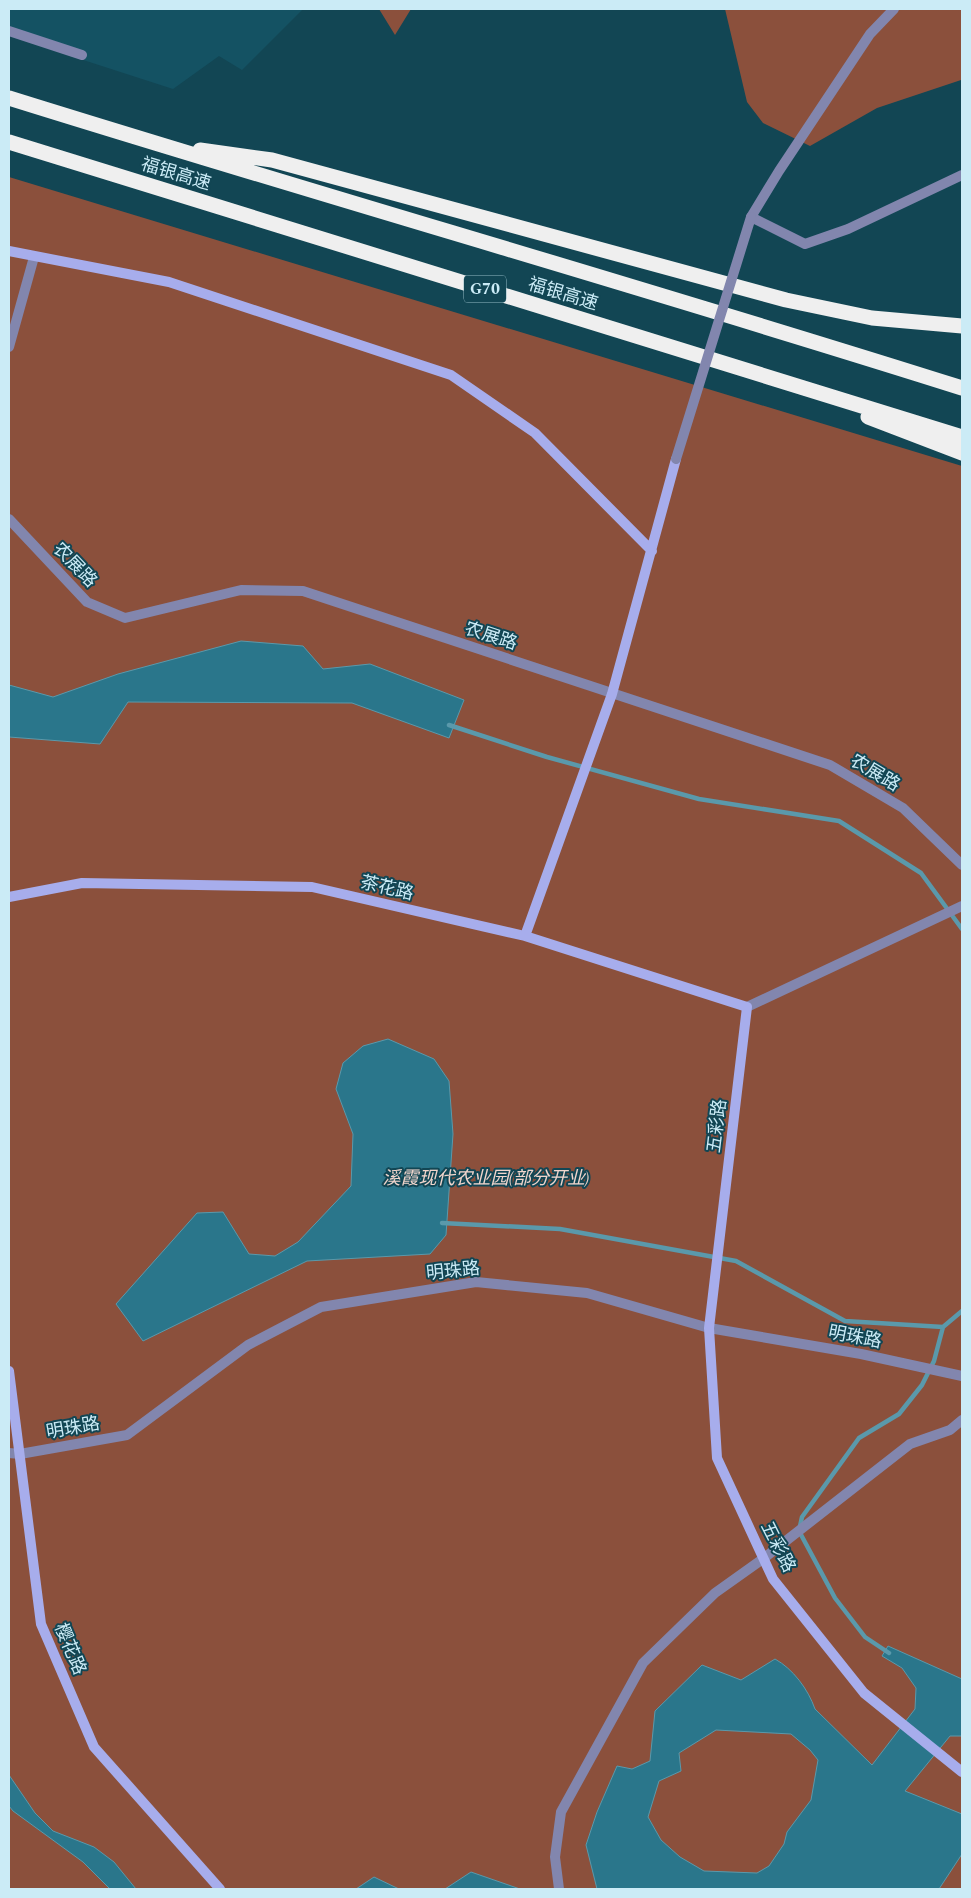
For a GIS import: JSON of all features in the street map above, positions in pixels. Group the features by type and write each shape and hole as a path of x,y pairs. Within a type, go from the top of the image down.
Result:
{"highway":[{"name":"福银高速","path":"9,98 151,143 808,339 962,388"},
{"name":"福银高速","path":"9,142 962,436"},
{"path":"151,143 272,160 786,300 872,318 962,326"},
{"path":"743,369 962,453"}],"street":[{"path":"525,936 612,694 676,459 751,217 778,170 870,34 894,9"},
{"path":"9,31 82,55"},
{"path":"751,217 805,244 848,229 962,175"},
{"path":"9,251 169,282 451,375 535,433 652,551"},
{"path":"9,346 34,257"},
{"name":"农展路","path":"9,519 87,602 125,618 241,590 303,591 830,765 903,808 962,865"},
{"name":"茶花路","path":"9,897 82,883 312,887 525,936 747,1007"},
{"path":"747,1007 960,907"},
{"name":"五彩路","path":"747,1007 709,1328 718,1458 773,1579 864,1693 962,1772"},
{"name":"明珠路","path":"9,1453 20,1454 127,1435 248,1345 321,1307 476,1282 586,1293 709,1328 861,1354 962,1376"},
{"name":"樱花路","path":"9,1371 41,1624 94,1747 220,1889"},
{"path":"559,1889 555,1857 561,1812 643,1663 715,1593 789,1539 910,1444 950,1430 962,1420"}],"shaded area":[{"path":"9,9 303,9 242,70 219,56 173,89 9,36"},
{"path":"241,641 303,646 323,669 370,664 464,700 449,738 352,703 128,702 100,744 9,737 9,685 53,697 118,674"},
{"path":"388,1039 434,1059 449,1081 453,1134 446,1235 430,1254 307,1261 143,1341 116,1304 197,1213 223,1212 249,1254 275,1256 298,1242 351,1186 353,1134 336,1089 343,1063 363,1046"},
{"path":"888,1646 962,1679 962,1736 950,1736 905,1791 962,1814 962,1854 939,1889 597,1889 586,1845 597,1812 617,1766 632,1769 650,1761 655,1711 702,1665 741,1680 775,1659 782,1663 799,1680 815,1709 872,1765 915,1709 916,1688 902,1668 882,1656","holes":["716,1730 791,1734 810,1750 818,1760 811,1800 787,1832 784,1844 769,1866 757,1873 704,1871 680,1857 661,1840 648,1817 659,1781 681,1771 679,1753"]},
{"path":"9,1775 35,1813 53,1831 94,1847 114,1862 136,1889 110,1889 83,1862 13,1811 9,1806"},
{"path":"471,1872 520,1889 445,1889"},
{"path":"374,1877 399,1889 356,1889"}],"green space":[{"path":"379,9 411,9 395,35"},
{"path":"725,9 962,9 961,80 877,108 810,146 763,123 747,102"},
{"name":"溪霞现代农业园(部分开业)","path":"9,177 962,466 962,1889 9,1889"}],"waterway":[{"path":"449,725 547,757 699,799 839,821 921,873 962,929"},
{"path":"442,1223 560,1229 736,1261 845,1321 943,1327"},
{"path":"889,1653 865,1637 835,1598 799,1531 802,1517 859,1438 899,1414 922,1385 934,1361 943,1327 962,1311"}]}
